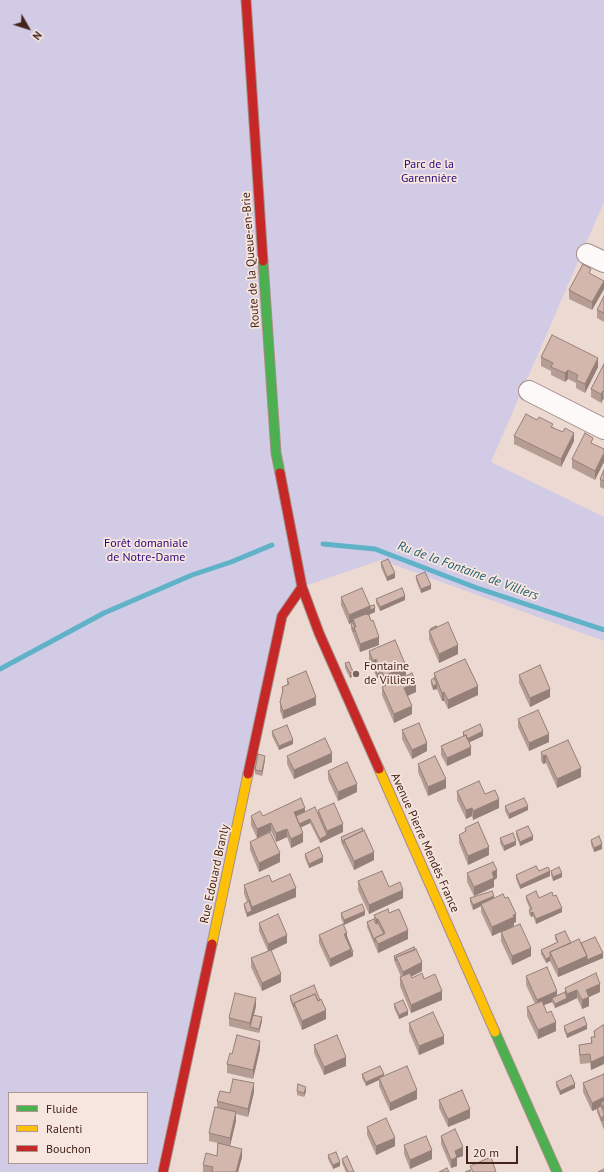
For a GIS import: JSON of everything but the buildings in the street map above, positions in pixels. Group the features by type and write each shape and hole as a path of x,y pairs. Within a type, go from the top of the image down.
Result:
{"main road":[{"name":"Route de la Queue-en-Brie","path":"246,0 276,453 289,518"},
{"name":"Avenue Pierre Mendès France","path":"289,518 302,586 319,633 557,1172"},
{"name":"Rue Edouard Branly","path":"163,1172 282,616 302,586"}],"street":[{"path":"529,391 604,429"}],"green space":[{"name":"Forêt domaniale de Notre-Dame","path":"0,0 604,0 604,202 491,462 604,517 604,641 381,560 302,587 279,614 157,1172 0,1172"}],"waterway":[{"name":"Ru de la Fontaine de Villiers","path":"323,544 375,549 477,588 604,630"},
{"name":"Ru de la Fontaine de Villiers","path":"0,669 104,613 192,575 231,562 272,545"}],"traffic: fast":[{"path":"263,261 276,453 280,473"},
{"path":"495,1032 557,1172"}],"traffic: slow":[{"path":"379,769 495,1032"},
{"path":"212,944 248,774"}],"traffic: jam":[{"path":"246,0 263,261"},
{"path":"280,473 302,587 319,633 379,769"},
{"path":"248,774 282,616 302,587"},
{"path":"163,1172 212,944"}],"place":[{"name":"Fontaine de Villiers","path":"356,674"}],"park label":[{"name":"Parc de la Garennière","path":"429,172"}]}
